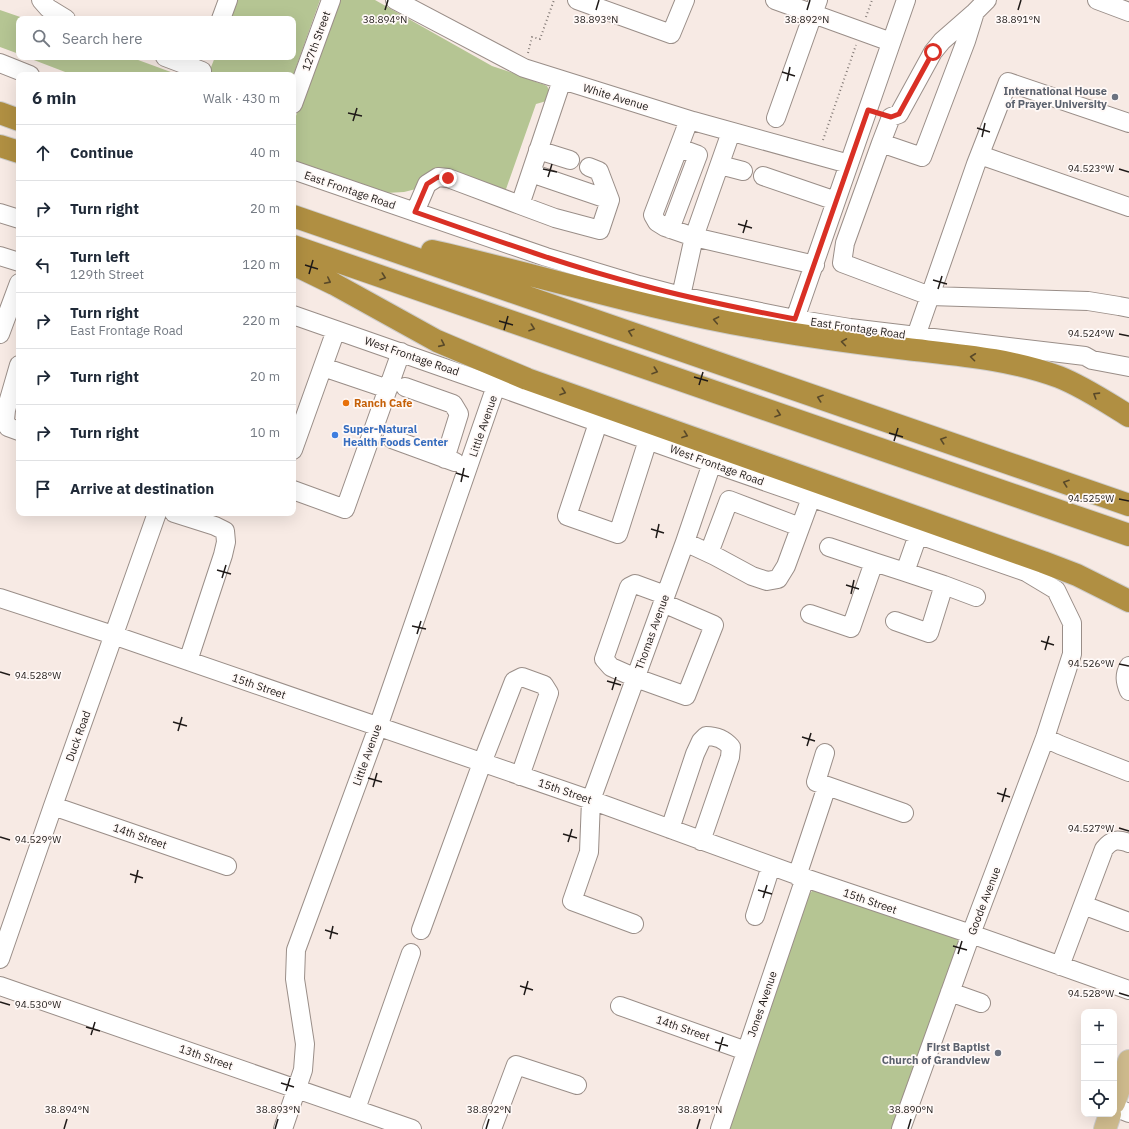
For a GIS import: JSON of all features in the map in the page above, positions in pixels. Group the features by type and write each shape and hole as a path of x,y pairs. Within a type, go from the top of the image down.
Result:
{"highway":[{"path":"0,113 16,119"},
{"path":"0,146 16,151"},
{"path":"296,217 1129,505"},
{"path":"356,238 376,238 474,260 674,311 752,327 843,342 993,359 1027,366 1090,391 1129,416"},
{"path":"296,247 1129,535"},
{"path":"296,265 334,284 436,341 527,379 1043,562 1077,575 1129,601"}],"main road":[{"path":"1117,1095 1129,1061"},
{"path":"1105,1129 1109,1117"}],"street":[{"path":"41,0 48,8 61,16"},
{"name":"127th Street","path":"296,96 331,0"},
{"name":"White Avenue","path":"395,0 524,68 689,120 849,164"},
{"path":"577,0 671,34 685,0"},
{"path":"775,0 816,7 861,31 891,42"},
{"path":"795,319 906,0"},
{"path":"1097,0 1129,12"},
{"path":"868,110 891,117 899,114 933,52 942,41 981,6"},
{"path":"881,143 922,157 966,40 981,6"},
{"path":"776,118 816,7"},
{"path":"175,60 203,68"},
{"path":"0,63 22,72"},
{"path":"520,205 562,80"},
{"path":"916,336 980,155 1008,82 1129,124"},
{"path":"891,117 845,243 842,263 930,296 1088,301 1129,308"},
{"path":"689,120 653,215 657,222 670,229 694,237 815,264"},
{"path":"681,296 694,237 731,132"},
{"path":"538,150 570,160"},
{"path":"980,155 1129,207"},
{"path":"720,164 743,171"},
{"path":"415,212 427,184 438,177 448,178 555,218 600,230 610,200 599,171 589,167"},
{"name":"East Frontage Road","path":"296,171 546,257 681,296 795,319 916,336 1085,356 1092,360 1129,367"},
{"path":"531,174 610,200"},
{"path":"763,176 836,202"},
{"path":"0,213 16,218"},
{"path":"0,256 16,261"},
{"path":"0,334 16,290"},
{"name":"West Frontage Road","path":"296,316 811,498 1026,572 1056,590 1072,623 1072,654 1065,673"},
{"path":"296,442 336,330"},
{"path":"296,491 345,509 396,388 401,352"},
{"name":"East Frontage Road","path":"1085,356 1092,353 1129,357"},
{"path":"323,367 453,404 459,414 445,459"},
{"path":"16,375 4,420 8,427 16,430"},
{"name":"Little Avenue","path":"283,1129 298,1089 303,1070 305,1044 295,979 296,950 378,727 496,386"},
{"path":"598,423 567,516 618,534 648,440"},
{"path":"456,424 481,433"},
{"path":"392,440 469,467"},
{"name":"Thomas Avenue","path":"634,924 572,901 589,852 591,800 685,542 712,463"},
{"path":"685,542 767,581 778,579 786,566 811,498"},
{"path":"709,553 729,500 800,527"},
{"name":"Duck Road","path":"0,959 156,516"},
{"path":"183,516 215,526 225,531 226,542 223,556 188,661"},
{"path":"905,572 918,535"},
{"path":"829,547 976,597"},
{"path":"810,614 851,628 874,562"},
{"path":"635,584 714,625 686,696 636,678 611,667 604,659 629,587 635,584"},
{"path":"895,621 929,633 944,586"},
{"name":"15th Street","path":"0,598 114,635 482,762 591,800 801,877 971,934 1129,990"},
{"path":"1129,666 1125,674 1125,681 1129,691"},
{"name":"Goode Avenue","path":"901,1129 971,934 1045,738 1065,673"},
{"path":"421,930 482,762 514,682 522,677 544,685 549,693 520,776"},
{"path":"670,829 695,754 701,741 706,736 715,736 725,740 731,747 730,757 701,841"},
{"path":"1045,738 1129,772"},
{"path":"825,753 816,782 904,813"},
{"name":"Jones Avenue","path":"720,1129 801,877 827,786"},
{"name":"14th Street","path":"53,806 227,866"},
{"path":"1060,966 1104,849 1110,842 1116,840 1129,843"},
{"path":"755,916 771,866"},
{"path":"1083,905 1129,922"},
{"path":"356,1109 411,953"},
{"name":"13th Street","path":"0,986 412,1129"},
{"path":"950,992 981,1003"},
{"name":"14th Street","path":"620,1006 746,1051"},
{"path":"492,1129 516,1065 577,1085"},
{"path":"1117,1108 1129,1113"}],"path":[{"path":"524,68 532,37 540,39 554,0"},
{"path":"823,140 872,0"}],"green space":[{"path":"237,0 320,0 294,72 209,72 214,60 296,60 296,16 231,16"},
{"path":"338,0 375,0 492,66 547,86 551,94 550,100 536,104 505,192 444,171 416,189 404,192 386,193 296,161 296,116"},
{"path":"0,10 17,16 16,16 16,53 0,47"},
{"path":"34,60 138,60 171,72 65,72"},
{"path":"817,889 949,935 958,940 961,946 895,1129 727,1129 806,897 813,890"}],"place":[{"name":"International House of Prayer University","path":"1115,97"},
{"name":"Ranch Cafe","path":"346,403"},
{"name":"Super-Natural Health Foods Center","path":"335,435"},
{"name":"First Baptist Church of Grandview","path":"998,1053"}],"route":[{"path":"448,178 438,177 427,184 415,212 582,269 681,296 795,319 868,110 891,117 899,114 933,52"}]}
